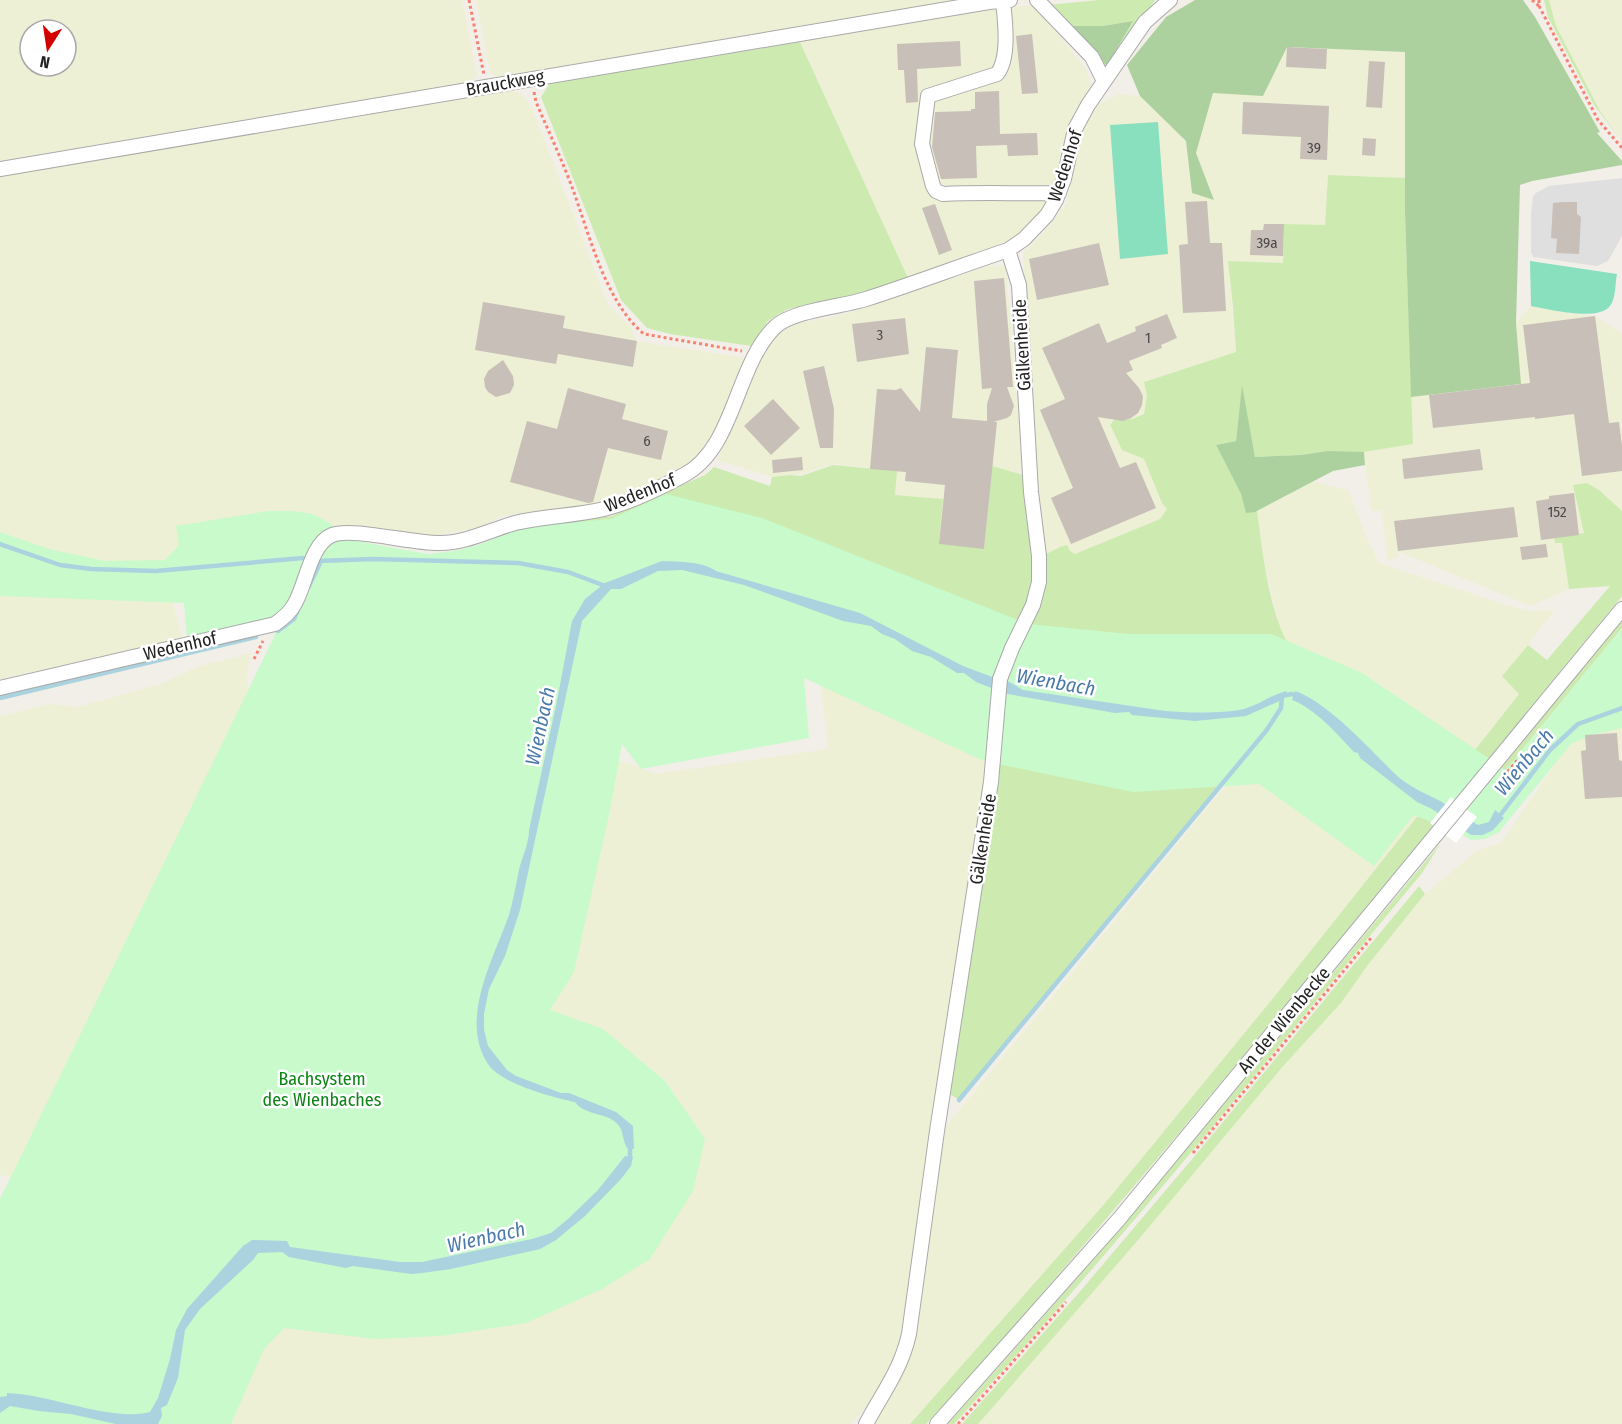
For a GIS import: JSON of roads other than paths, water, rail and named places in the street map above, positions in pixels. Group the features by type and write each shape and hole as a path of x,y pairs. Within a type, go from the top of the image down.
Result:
{"street":[{"name":"Brauckweg","path":"0,169 532,78 1010,0"},
{"path":"1037,0 1092,57 1104,81"},
{"name":"Wedenhof","path":"0,688 275,624 294,605 323,540 334,534 360,534 430,543 455,542 513,524 606,508 685,475 709,455 756,353 775,327 792,317 866,299 1008,250 1024,239 1047,215 1059,193 1075,129 1104,81 1145,22 1170,0"},
{"path":"993,1 1006,35 1000,70 997,74 928,96 922,144 933,186 936,191 943,194 1059,193"},
{"name":"Gälkenheide","path":"866,1424 901,1364 909,1334 991,782 997,697 1001,674 1033,605 1039,582 1040,569 1031,492 1019,285 1008,250"},
{"name":"An der Wienbecke","path":"937,1424 1119,1219 1622,609"}],"water":[{"path":"662,561 704,565 716,571 860,613 963,666 995,678 994,689 976,682 964,673 957,673 931,657 912,651 871,626 843,621 744,585 682,570 658,571 621,589 611,589 582,621 520,910 505,956 489,989 484,1014 484,1030 488,1046 507,1070 516,1076 561,1093 569,1093 616,1112 633,1126 634,1149 627,1148 621,1129 611,1119 585,1110 575,1102 541,1093 504,1078 488,1064 480,1047 477,1028 482,990 509,915 528,840 572,621 585,599 605,583"},
{"path":"1006,680 1023,690 1184,712 1239,710 1287,691 1284,699 1246,716 1195,721 1132,715 1129,712 1115,713 1002,693"},
{"path":"1295,691 1307,696 1334,715 1399,778 1412,787 1451,807 1478,825 1489,822 1495,810 1504,818 1493,830 1483,835 1471,835 1432,809 1417,802 1360,758 1358,753 1354,752 1318,716 1292,700"},
{"path":"625,1156 633,1157 631,1166 621,1179 585,1216 556,1240 540,1249 451,1269 411,1274 353,1266 346,1268 289,1257 282,1252 258,1253 200,1309 185,1330 178,1378 167,1405 161,1408 162,1416 158,1424 116,1424 71,1414 10,1406 0,1413 0,1397 7,1396 7,1393 42,1398 99,1411 134,1414 150,1412 158,1398 176,1330 187,1309 243,1246 252,1240 287,1241 290,1247 400,1262 422,1262 532,1239 551,1233 568,1219 598,1190"}],"waterway":[{"path":"0,544 60,565 91,569 156,571 303,558"},
{"path":"318,561 373,559 518,563 568,572 608,587"},
{"path":"309,586 321,561"},
{"path":"278,631 294,619 298,610"},
{"path":"0,698 256,637"},
{"name":"Wienbach","path":"1281,696 1292,694 1299,697"},
{"path":"959,1100 1266,731 1281,708 1282,696"},
{"name":"Wienbach","path":"1498,818 1550,750 1578,724 1622,708"},
{"name":"Wienbach","path":"628,1162 630,1144"}],"park label":[{"name":"Bachsystem des Wienbaches","path":"322,1089"}]}
